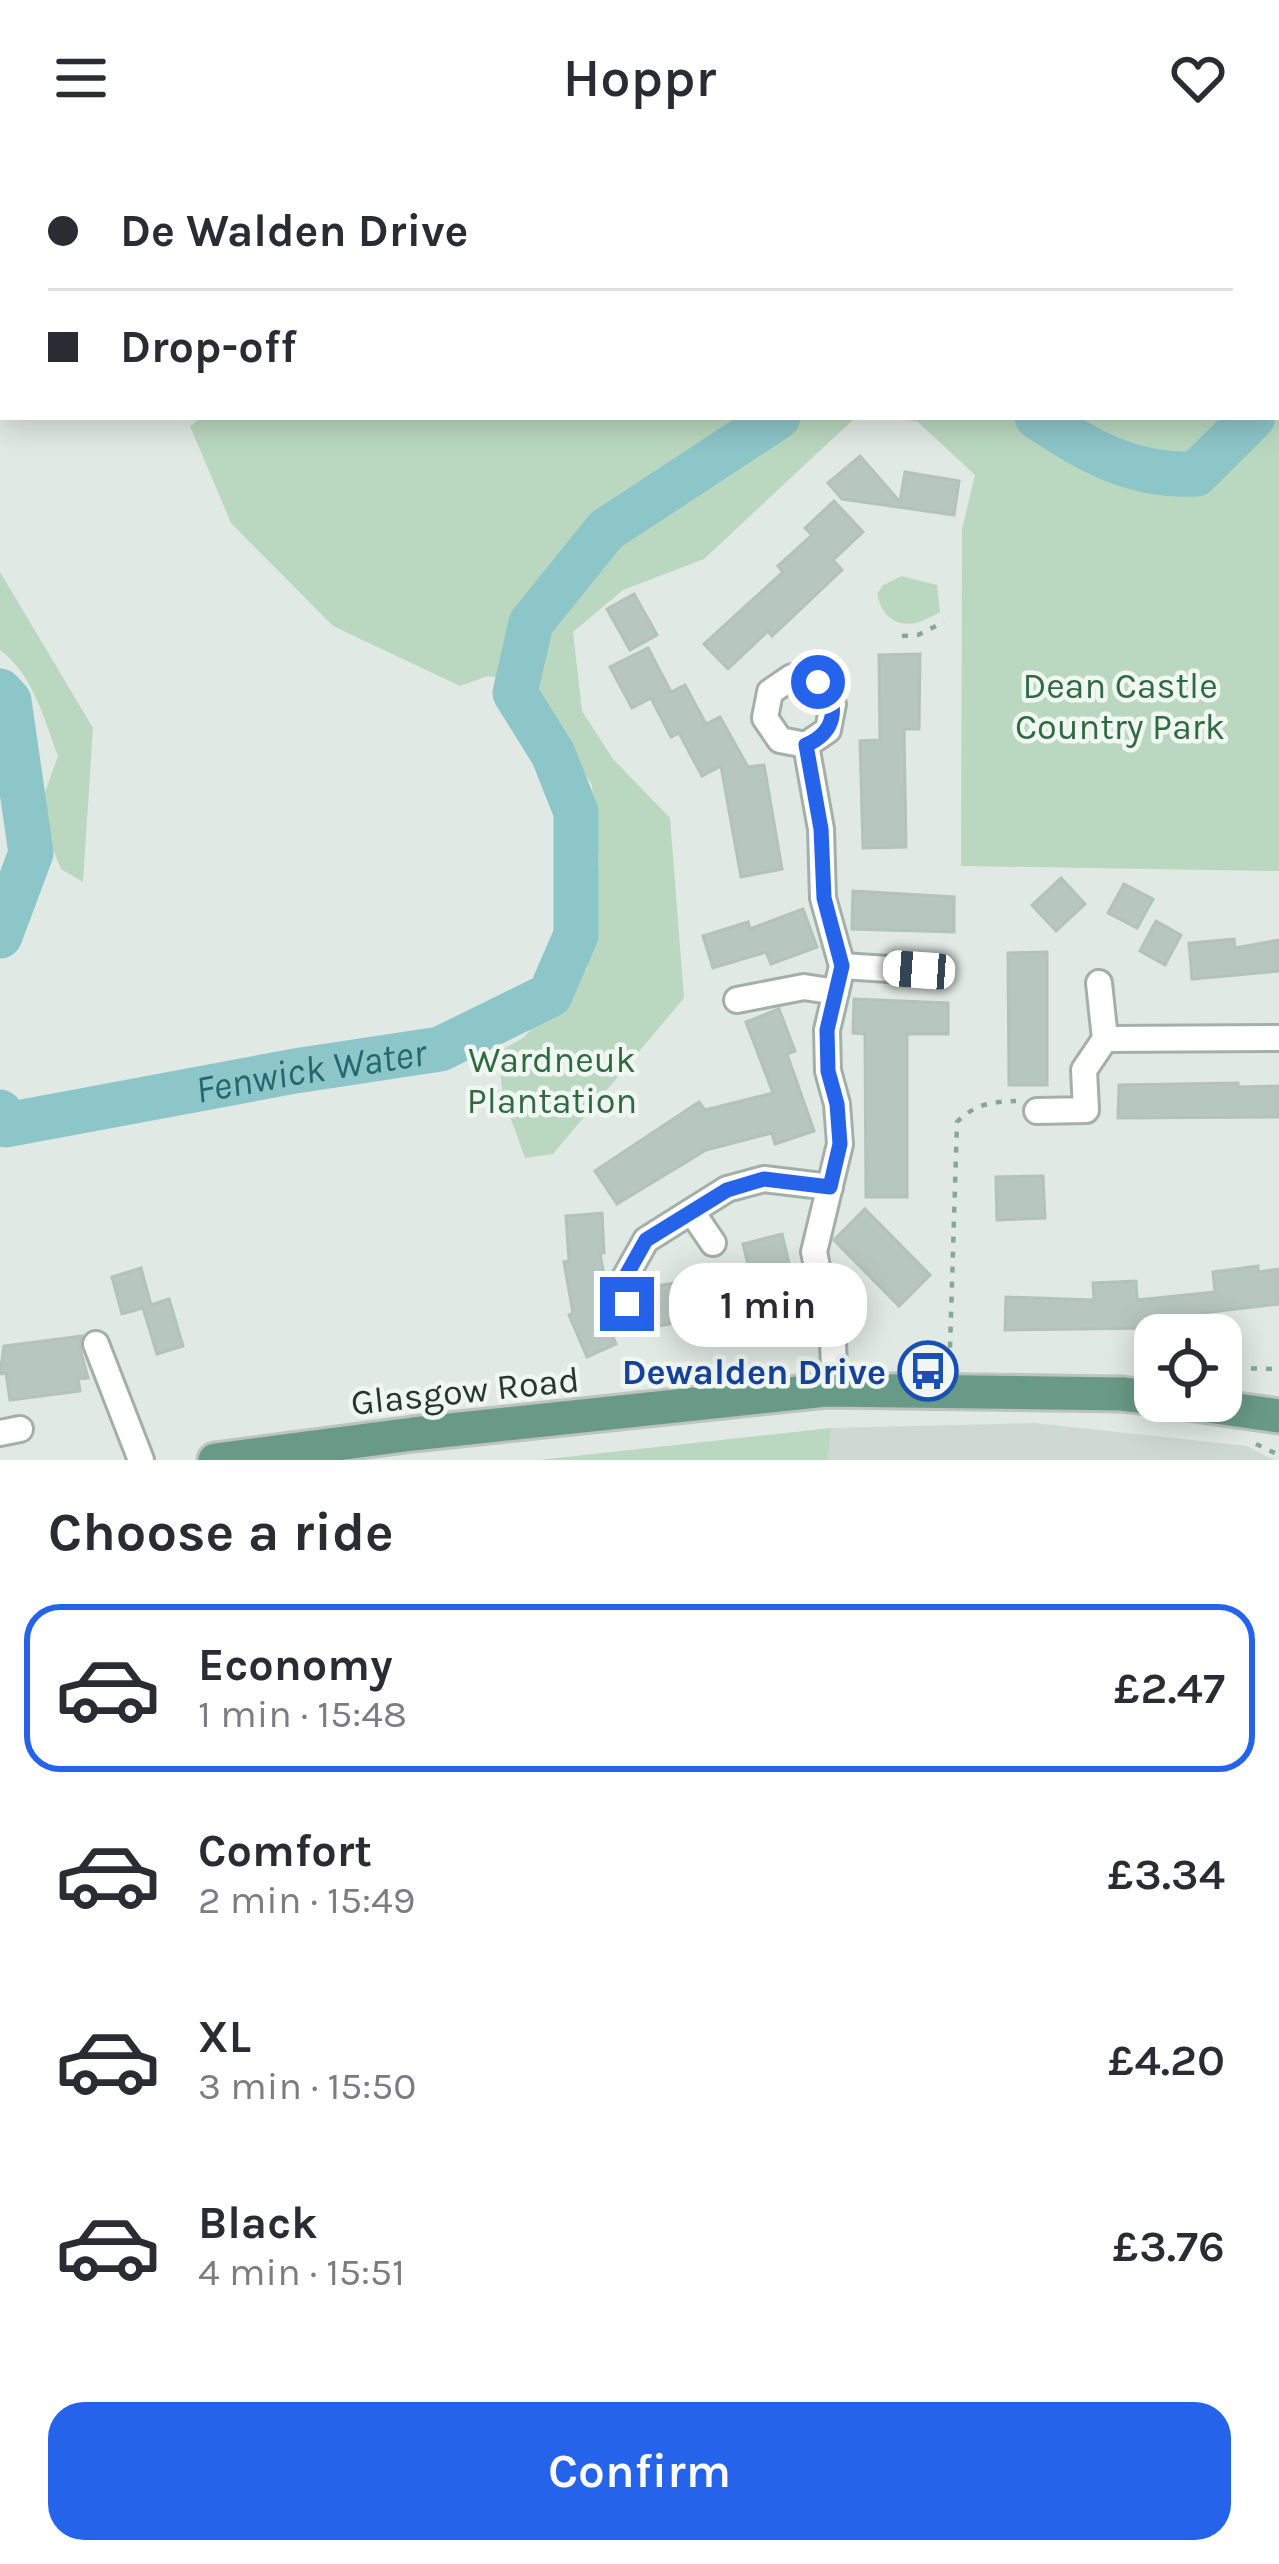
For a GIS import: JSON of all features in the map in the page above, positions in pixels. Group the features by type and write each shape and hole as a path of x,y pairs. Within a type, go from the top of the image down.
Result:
{"main road":[{"name":"Glasgow Road","path":"215,1460 413,1433 835,1390 1134,1396"},
{"path":"1242,1414 1272,1420"}],"street":[{"path":"806,745 821,829 824,898 842,966 827,1030 840,1144 814,1252 833,1343 835,1390"},
{"path":"842,966 919,970"},
{"path":"1037,1111 1086,1110 1084,1070 1105,1040 1099,983"},
{"path":"737,1000 804,987 836,992"},
{"path":"1105,1040 1279,1038"},
{"path":"627,1304 623,1281 646,1240 727,1190 764,1179 830,1187"},
{"path":"692,1212 713,1244"},
{"path":"96,1344 141,1460"}],"path":[{"path":"902,636 919,635 944,622"},
{"path":"961,1392 950,1348 956,1122 987,1102 1017,1101 1037,1111"},
{"path":"1242,1368 1279,1369"}],"shaded area":[{"path":"1034,1423 1247,1446 1274,1460 828,1460 831,1428"}],"green space":[{"name":"Wardneuk Plantation","path":"198,420 853,420 704,559 623,590 573,632 582,711 613,759 670,818 684,998 553,1154 525,1158 503,1097 498,1052 523,1038 587,969 599,861 592,785 559,736 537,685 488,676 460,686 333,626 231,523 190,426"},
{"name":"Dean Castle Country Park","path":"909,420 1279,420 1279,871 961,866 962,529 975,475 918,422"},
{"path":"0,572 93,728 83,882 61,869 38,812 58,756 29,684 0,650"},
{"path":"902,576 937,585 940,612 911,624 887,615 877,594 883,585"},
{"path":"831,1428 828,1460 539,1460"}],"building":[{"path":"860,456 900,502 905,472 959,481 954,515 842,499 828,483"},
{"path":"834,501 863,532 833,560 842,570 772,636 768,631 728,669 704,644 783,572 778,566 812,535 805,528"},
{"path":"634,594 657,635 630,650 607,609"},
{"path":"648,648 671,692 685,685 706,724 720,717 748,767 764,765 782,869 741,877 721,766 702,776 679,733 671,737 651,698 632,708 610,667"},
{"path":"920,654 919,729 904,729 906,847 863,848 860,741 880,740 879,655"},
{"path":"1061,878 1085,904 1056,931 1032,905"},
{"path":"1124,884 1153,899 1137,928 1108,913"},
{"path":"853,891 954,897 954,932 852,929"},
{"path":"803,909 817,947 771,964 766,952 713,968 703,936 748,922 750,929"},
{"path":"1156,921 1181,935 1165,965 1140,951"},
{"path":"1234,939 1235,948 1279,940 1279,971 1192,979 1189,943"},
{"path":"1047,952 1047,1085 1009,1085 1008,953"},
{"path":"854,999 948,1003 948,1034 907,1034 907,1197 866,1197 865,1034 853,1033"},
{"path":"779,1009 795,1051 787,1054 814,1131 775,1144 772,1133 706,1150 617,1204 595,1171 699,1102 705,1110 773,1093 746,1022"},
{"path":"1238,1083 1238,1087 1279,1086 1279,1117 1118,1118 1119,1085"},
{"path":"1043,1176 1045,1218 997,1220 996,1177"},
{"path":"865,1209 930,1275 899,1306 834,1240"},
{"path":"602,1213 604,1253 600,1253 608,1297 596,1299 616,1344 587,1357 569,1315 573,1313 564,1262 569,1261 566,1216"},
{"path":"782,1234 792,1276 753,1285 743,1244"},
{"path":"1258,1266 1258,1272 1279,1269 1279,1304 1202,1314 1134,1314 1134,1328 1005,1330 1006,1297 1094,1300 1093,1283 1136,1281 1137,1300 1215,1292 1213,1272"},
{"path":"141,1268 151,1305 169,1299 183,1346 157,1354 143,1308 122,1314 112,1277"},
{"path":"722,1274 731,1311 650,1328 641,1289"},
{"path":"82,1336 80,1349 88,1378 78,1379 80,1391 10,1400 6,1373 0,1374 4,1346"}],"waterway":[{"name":"Fenwick Water","path":"0,1112 6,1125 440,1049 550,995 576,935 576,812 553,754 515,693 531,623 606,530 773,420"},
{"name":"Fenwick Water","path":"1042,420 1112,459 1173,474 1196,474 1250,420"},
{"name":"Fenwick Water","path":"0,691 9,701 31,853 0,936"}],"place":[{"name":"Dewalden Drive","path":"928,1371"}],"route":[{"path":"627,1304 623,1281 646,1240 727,1190 764,1179 830,1187 840,1144 828,1071 827,1030 842,966 824,898 821,829 806,745 828,730 833,717 828,692 818,682"}]}
